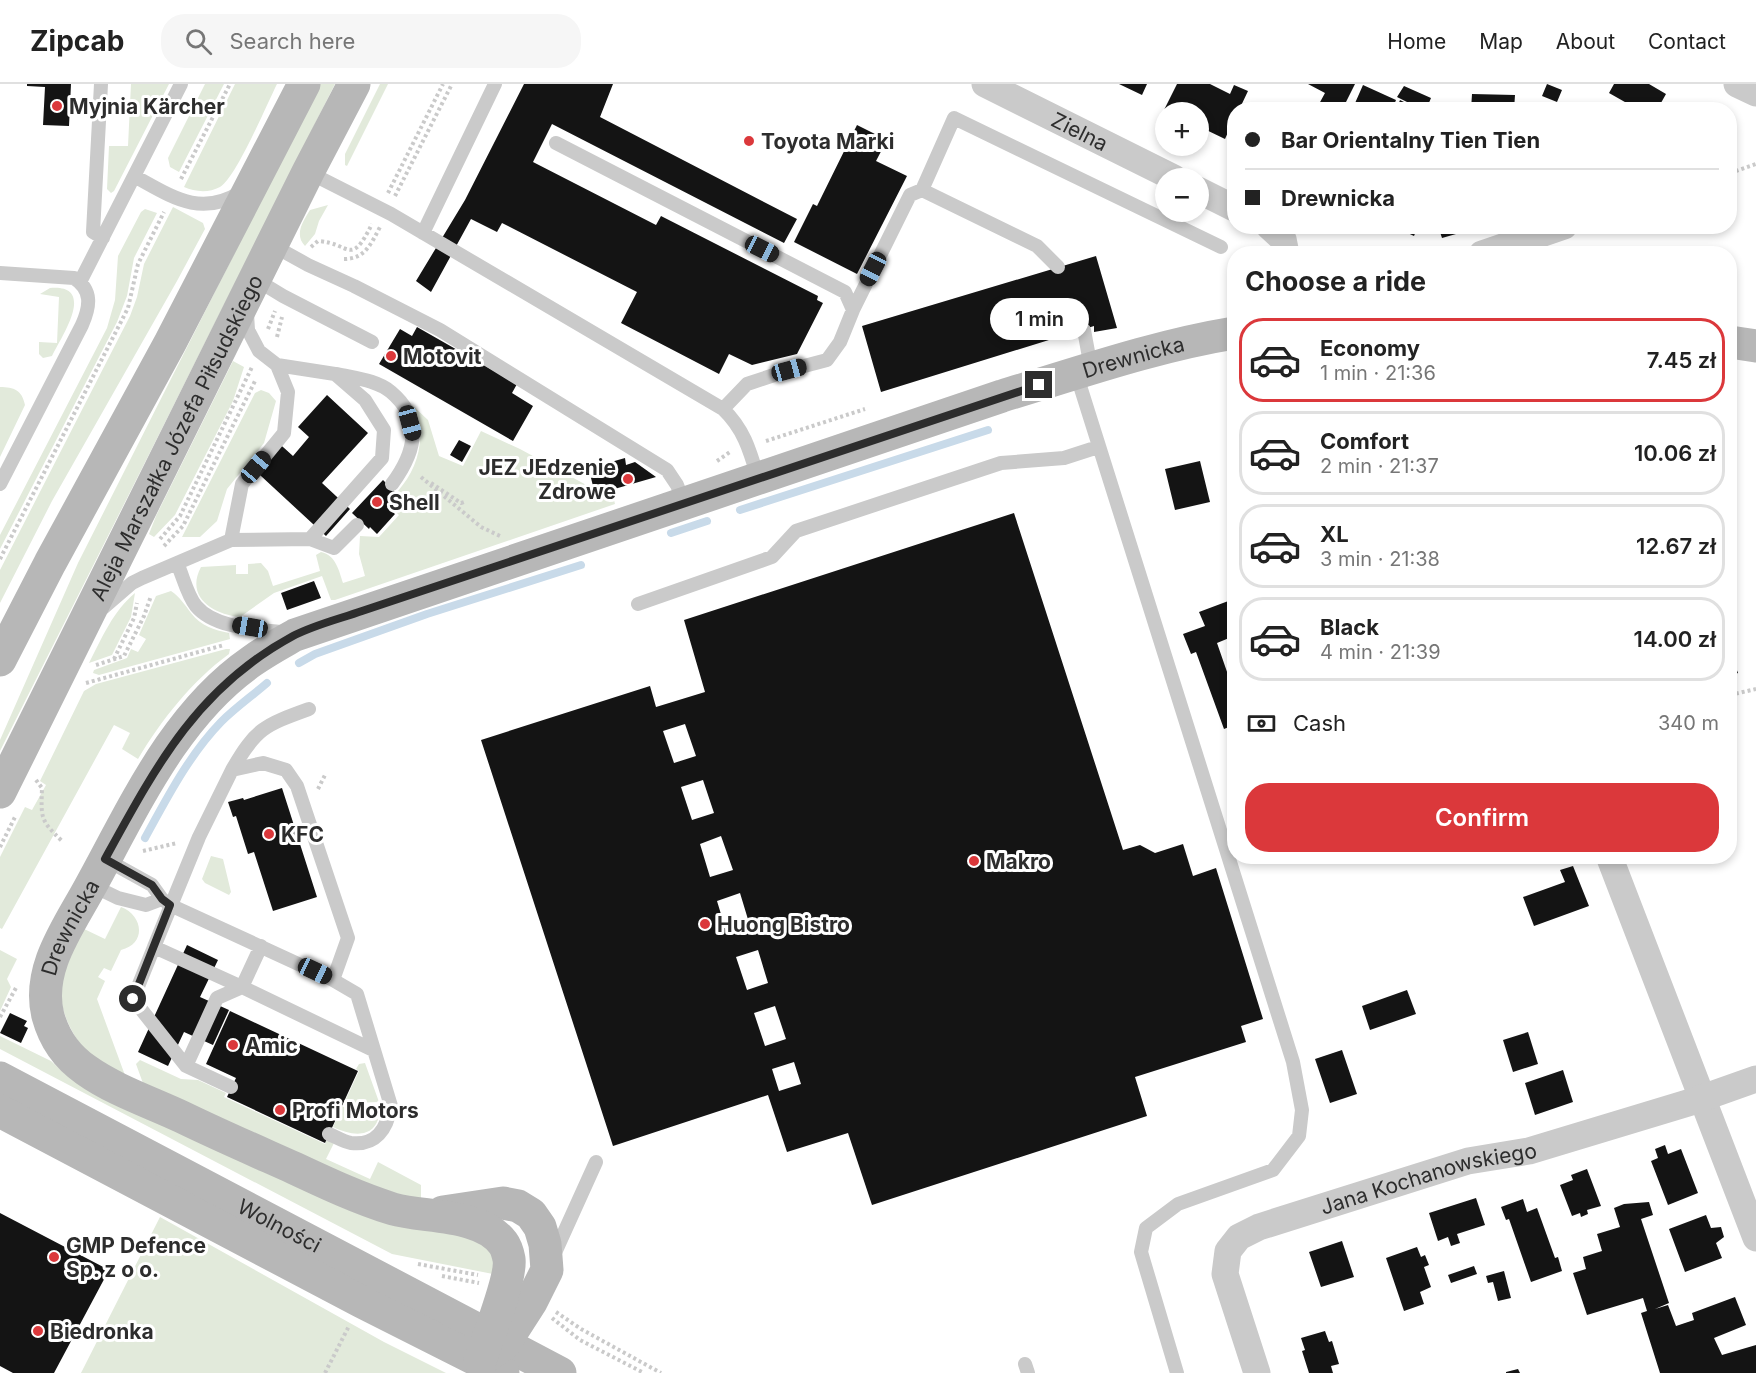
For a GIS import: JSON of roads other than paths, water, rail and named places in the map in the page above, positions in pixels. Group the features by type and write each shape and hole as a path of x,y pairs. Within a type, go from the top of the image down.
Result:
{"street":[{"name":"Aleja Marszałka Józefa Piłsudskiego","path":"0,660 170,343 304,84"},
{"name":"Aleja Marszałka Józefa Piłsudskiego","path":"16,796 82,628 354,84"},
{"name":"Zielna","path":"985,84 1155,169"},
{"path":"1737,84 1756,93"},
{"path":"1209,196 1227,204"},
{"path":"1505,246 1541,234"},
{"name":"Drewnicka","path":"494,1353 510,1260 502,1242 494,1234 480,1227 430,1214 396,1210 345,1192 104,1081 85,1070 73,1059 54,1034 48,1014 46,983 55,952 162,758 201,708 251,662 295,635 1002,396 1083,371 1186,343 1227,334"},
{"path":"1737,343 1756,346"},
{"path":"1612,864 1756,1238"},
{"name":"Wolności","path":"0,1078 494,1353"},
{"name":"Jana Kochanowskiego","path":"1257,1373 1225,1274 1228,1251 1239,1237 1259,1227 1468,1161 1529,1151 1703,1098 1756,1078"},
{"name":"Wolności","path":"0,1111 362,1302 494,1353 560,1373"},
{"name":"Drewnicka","path":"430,1214 503,1203 518,1206 531,1214 540,1227 545,1244 547,1270"},
{"path":"494,1353 521,1320 547,1270"}],"lane":[{"path":"101,84 93,232 103,238"},
{"path":"80,282 181,84"},
{"path":"423,232 495,84"},
{"path":"723,409 747,384 827,360 840,342 853,310 910,195 922,190 954,118 1221,247"},
{"path":"556,143 845,292 853,310"},
{"path":"308,172 423,232 723,409 735,420 742,432 749,446 758,478"},
{"path":"134,176 172,196 195,204 219,203 230,199 253,184"},
{"path":"922,190 1037,246 1058,267"},
{"path":"272,245 308,266 354,286 440,330 667,470 677,485 684,503"},
{"path":"0,273 68,277 80,282 88,297 87,313 0,484"},
{"path":"372,342 283,296 250,288 248,330 259,351 277,365 368,381 390,391 407,410 414,435 410,455 405,467 392,484"},
{"path":"1084,330 1083,371 1098,447 1227,854"},
{"path":"231,540 242,484 284,433 288,392 277,365"},
{"path":"310,539 382,458 384,430 365,400 335,374"},
{"path":"638,604 772,557 796,531 1001,463 1064,458 1098,447"},
{"path":"82,628 132,583 231,540 310,539 334,548 357,525"},
{"path":"177,563 195,605 207,616 220,622 295,635"},
{"path":"231,1087 186,1066 133,999 154,947 166,902 246,746 260,730 309,709"},
{"path":"232,770 263,764 286,770 297,786 348,938 333,980"},
{"path":"1178,1373 1141,1252 1146,1228 1178,1204 1273,1170 1299,1136 1302,1110 1293,1062 1230,864"},
{"path":"98,872 118,898 146,905 166,902"},
{"path":"98,872 152,885 166,902 333,980 357,994 391,1106 388,1122 381,1134 368,1142 349,1143 329,1134"},
{"path":"186,1066 217,998 242,987 261,946"},
{"path":"154,947 373,1050"},
{"path":"547,1270 596,1161"}],"waterway":[{"path":"740,510 988,430"},
{"path":"671,533 707,521"},
{"path":"299,663 315,654 427,614 581,565"},
{"path":"145,838 179,777 209,735 226,717 267,683"}],"place":[{"name":"Myjnia Kärcher","path":"57,106"},
{"name":"Toyota Marki","path":"749,141"},
{"name":"Motovit","path":"391,356"},
{"name":"JEZ JEdzenie Zdrowe","path":"628,479"},
{"name":"Shell","path":"377,502"},
{"name":"KFC","path":"269,834"},
{"name":"Makro","path":"974,861"},
{"name":"Huong Bistro","path":"705,924"},
{"name":"Amic","path":"233,1045"},
{"name":"Profi Motors","path":"280,1110"},
{"name":"GMP Defence Sp. z o o.","path":"54,1257"},
{"name":"Biedronka","path":"38,1331"}]}
